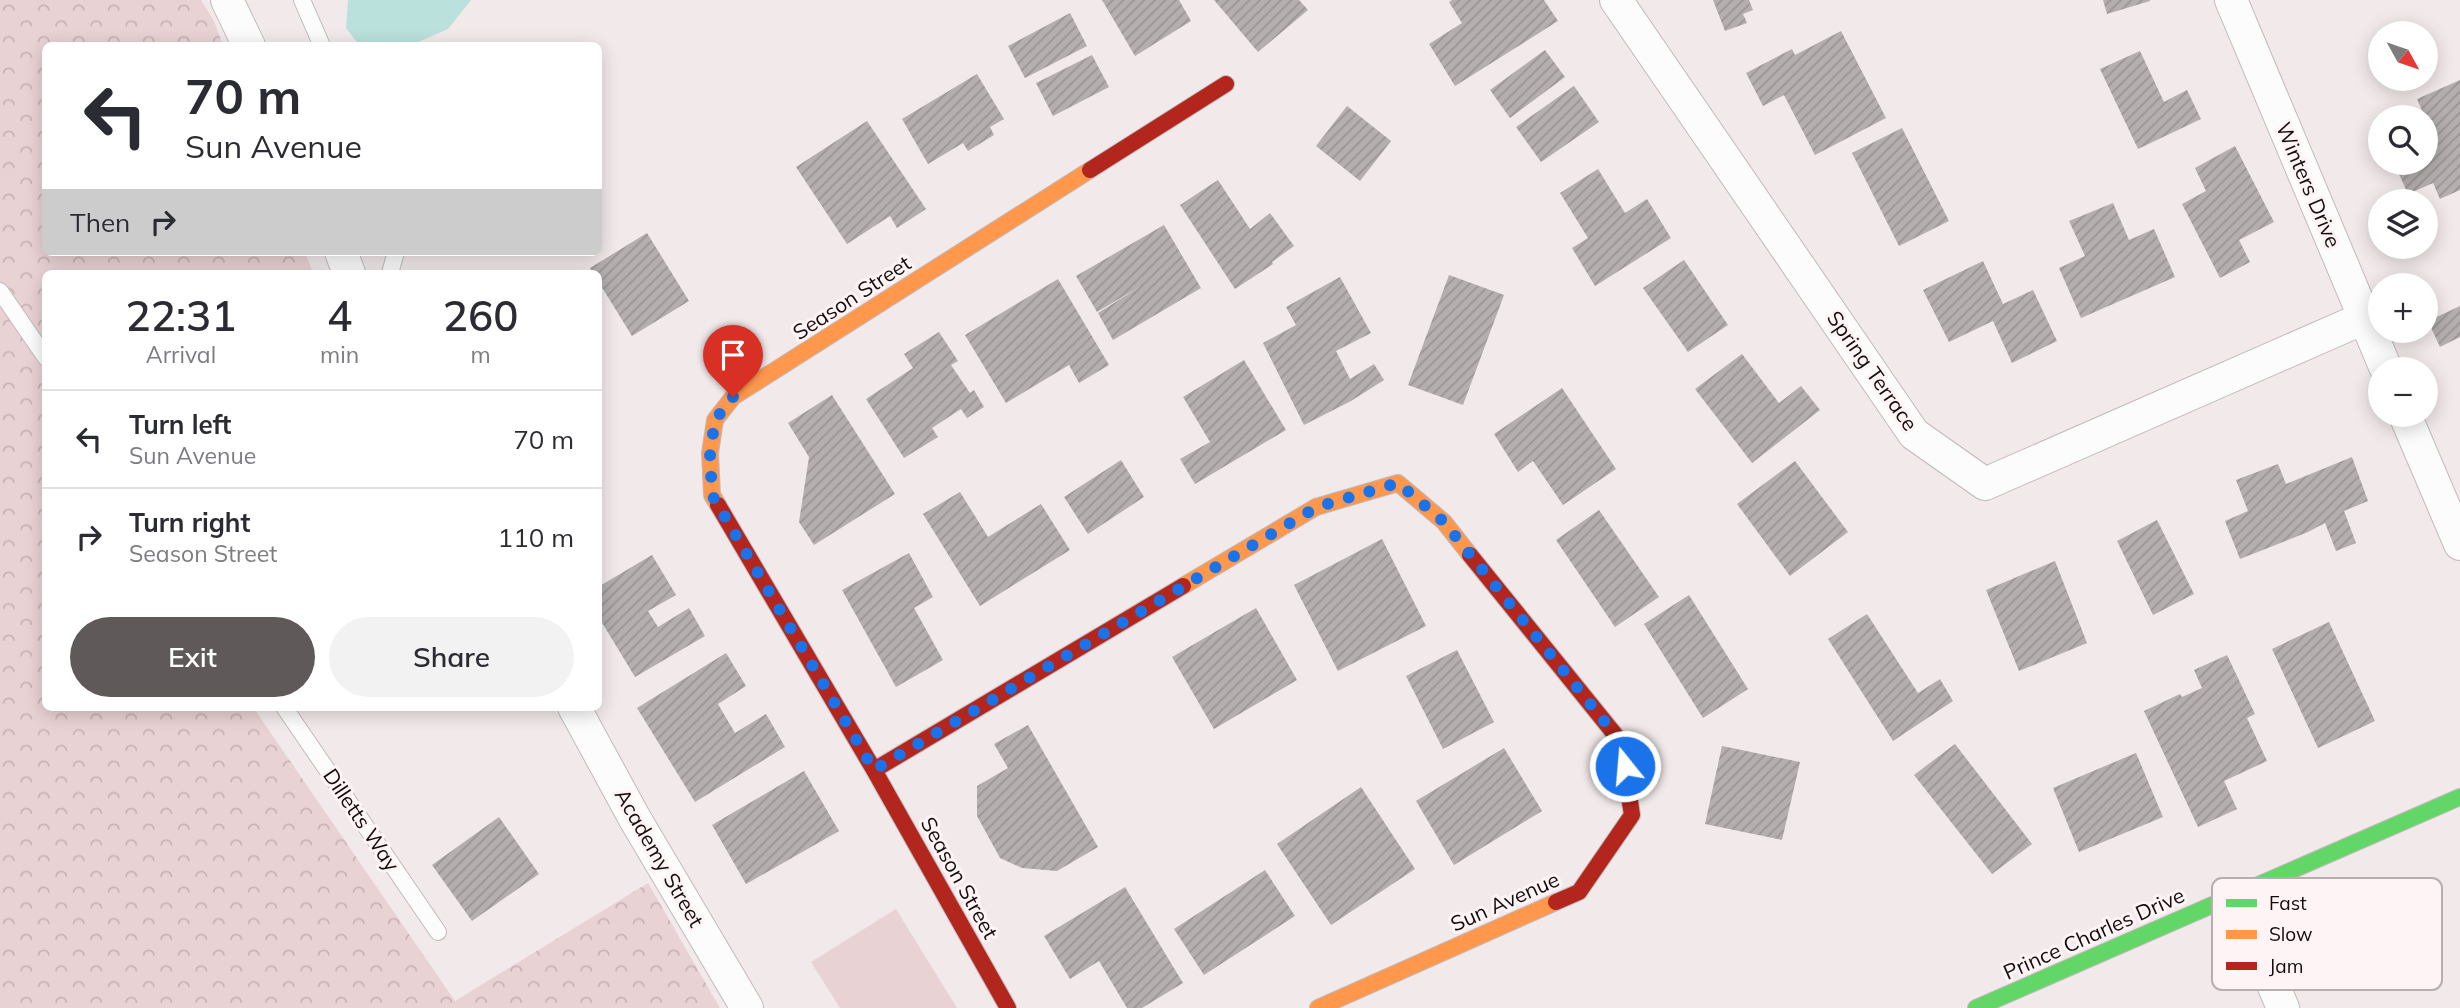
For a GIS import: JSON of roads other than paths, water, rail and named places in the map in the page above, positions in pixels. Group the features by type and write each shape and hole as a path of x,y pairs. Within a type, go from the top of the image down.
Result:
{"main road":[{"name":"Season Street","path":"1008,1008 874,770 712,495 710,453 715,420 733,397 1226,84"},
{"name":"Sun Avenue","path":"874,770 1317,507 1398,483 1444,522 1621,742 1632,815 1579,892 1318,1008"},
{"name":"Prince Charles Drive","path":"2274,878 2460,797"},
{"name":"Prince Charles Drive","path":"1976,1008 2212,905"}],"street":[{"path":"227,0 247,42"},
{"name":"Spring Terrace","path":"1616,0 1914,434 1985,484 2364,318"},
{"name":"Winters Drive","path":"2231,0 2381,357"},
{"path":"2410,427 2460,544"},
{"name":"Academy Street","path":"576,711 635,819 747,1008"},
{"path":"2275,990 2283,1008"}],"lane":[{"path":"302,0 320,42"},
{"path":"0,291 42,352"},
{"name":"Dilletts Way","path":"287,711 438,932"}],"water":[{"path":"348,0 471,0 448,29 418,42 357,42 346,28"}]}
